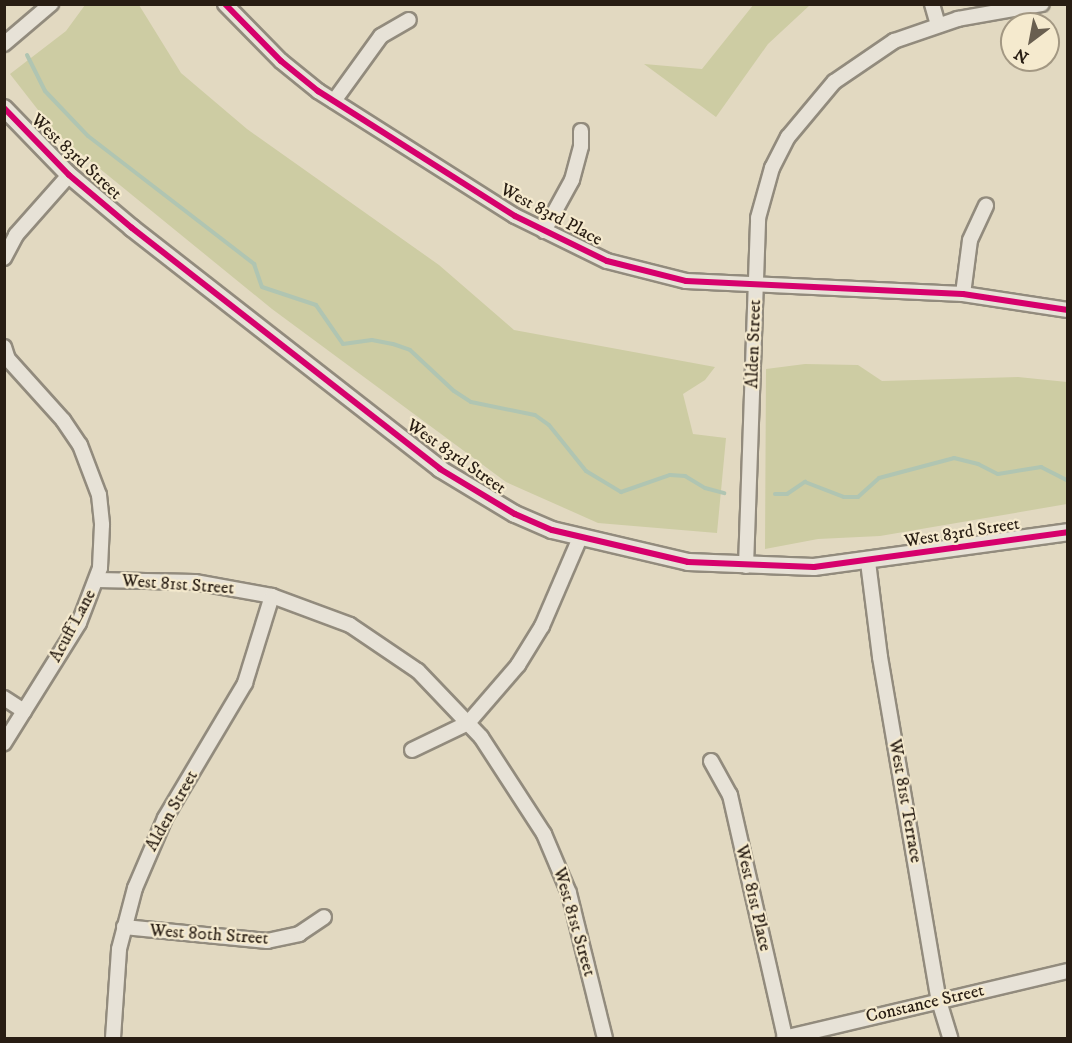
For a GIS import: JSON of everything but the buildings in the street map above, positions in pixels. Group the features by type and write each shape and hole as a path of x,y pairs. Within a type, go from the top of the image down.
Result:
{"street":[{"path":"4,44 51,4"},
{"name":"West 83rd Place","path":"225,4 281,61 334,101 544,231 597,257 640,271 686,281 963,294 1068,310"},
{"path":"932,4 938,25"},
{"name":"Alden Street","path":"746,566 758,219 772,168 788,137 808,108 862,59 894,41 938,25 1042,4"},
{"path":"334,101 381,36 409,20"},
{"name":"West 83rd Street","path":"4,108 69,175 440,469 515,514 579,540 688,562 746,566 868,562 1068,532"},
{"name":"West 83rd Place","path":"544,231 572,180 581,146 580,131"},
{"path":"4,258 21,229 69,175"},
{"path":"963,294 970,240 986,206"},
{"name":"Acuff Lane","path":"4,743 79,623 98,580 102,525 92,473 63,420 6,355"},
{"path":"412,750 468,723 518,665 542,626 579,540"},
{"name":"West 81st Terrace","path":"868,562 880,657 939,1001 950,1038"},
{"name":"West 81st Street","path":"98,580 195,582 272,596 312,608 385,646 418,671 468,723 522,797 559,863 605,1038"},
{"name":"Alden Street","path":"113,1038 113,1006 124,927 135,888 165,818 245,683 272,596"},
{"path":"4,699 24,711"},
{"name":"West 81st Place","path":"711,761 730,795 785,1038"},
{"name":"West 80th Street","path":"124,927 267,941 299,934 324,917"},
{"name":"Constance Street","path":"785,1038 1068,971"}],"green space":[{"path":"754,4 810,5 768,44 716,117 644,64 702,69"},
{"path":"85,5 139,5 181,73 247,129 439,265 514,330 715,367 705,380 683,394 693,434 726,438 717,533 598,523 506,482 272,309 56,133 10,74 66,31"},
{"path":"805,364 858,365 882,381 1018,377 1067,382 1067,504 880,536 818,539 765,549 766,369"}],"waterway":[{"path":"27,55 45,91 88,136 254,264 262,287 316,305 343,344 372,340 410,350 454,391 471,402 535,415 549,425 586,471 621,492 670,475 685,476 705,488 724,493"},
{"path":"775,494 787,494 805,482 844,497 858,497 879,478 954,458 978,464 998,474 1041,467 1068,481"}],"cycle path":[{"path":"225,4 281,61 318,91 515,216 607,261 686,281 963,294 1068,310"},
{"path":"4,108 69,175 132,228 440,469 515,514 552,530 688,562 814,567 1068,532"}]}
